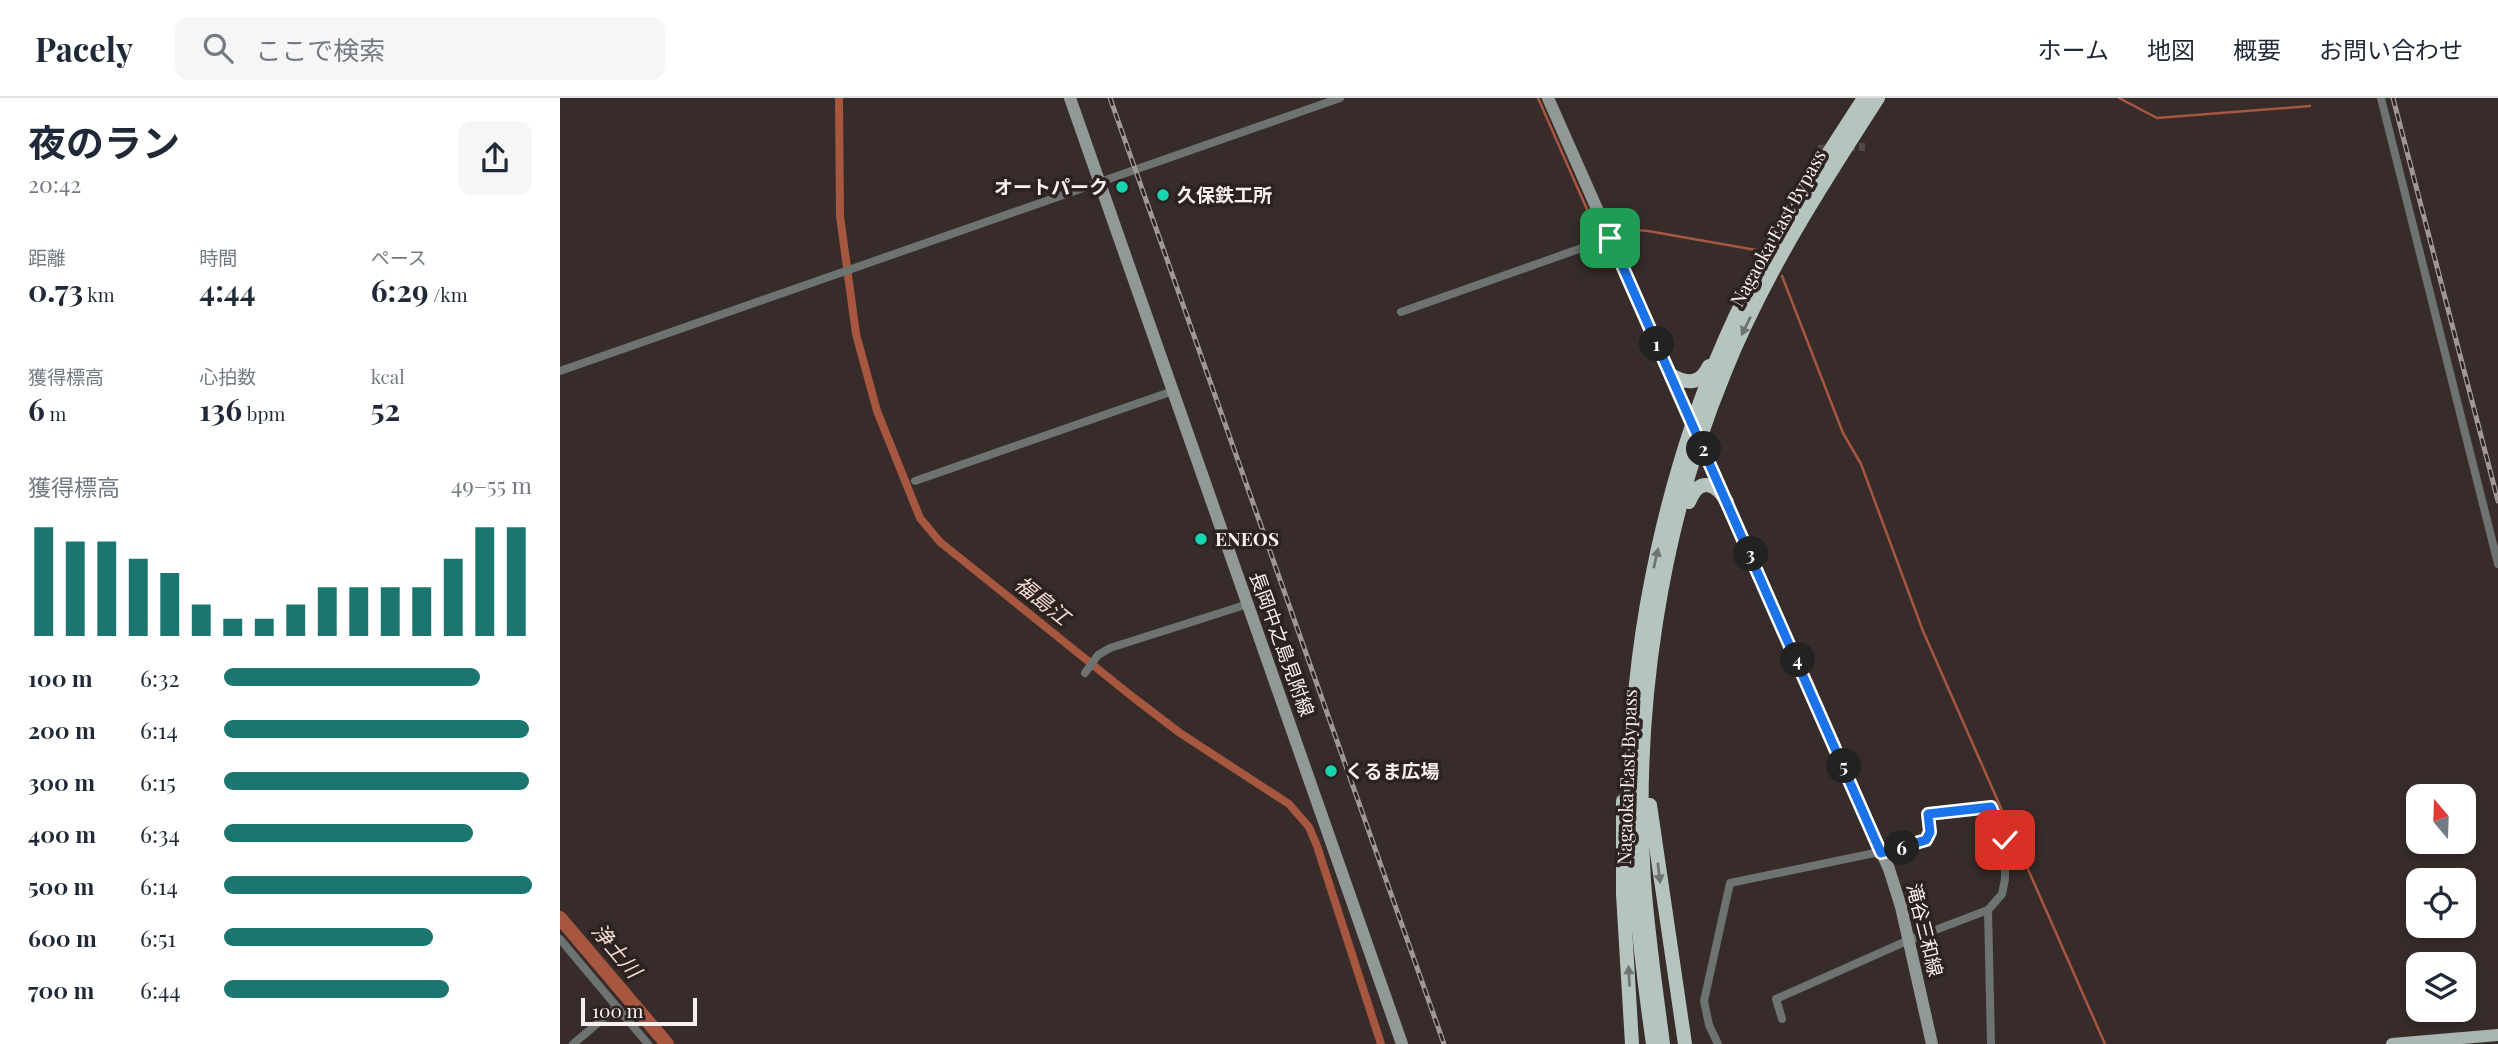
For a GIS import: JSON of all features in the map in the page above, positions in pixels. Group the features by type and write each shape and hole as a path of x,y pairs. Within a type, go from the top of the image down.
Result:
{"highway":[{"name":"Nagaoka East Bypass","path":"1663,1044 1627,758 1652,575 1693,424 1726,338 1746,295 1827,155 1864,98"},
{"name":"Nagaoka East Bypass","path":"1653,1044 1638,927 1637,821 1645,713 1657,612 1700,442 1724,372 1803,217 1878,98"},
{"path":"1671,375 1689,383 1704,376 1748,281 1789,209 1827,155"},
{"path":"1645,713 1678,541 1689,499 1697,489 1709,485 1717,487 1727,502"},
{"path":"1637,821 1666,926 1685,1044"},
{"path":"1632,1044 1637,821"}],"main road":[{"name":"長岡中之島見附線","path":"1070,98 1402,1044"},
{"name":"滝谷三和線","path":"1548,98 1894,885 1932,1044"},
{"path":"2392,1044 2473,1041 2498,1035"}],"street":[{"path":"560,371 1340,98"},
{"path":"2381,98 2498,564"},
{"path":"1401,312 1610,238"},
{"path":"915,481 1173,391"},
{"path":"1086,671 1094,659 1110,648 1248,604"},
{"path":"1718,1044 1709,1025 1704,1001 1730,883 1743,878 1881,853 1926,840 1930,832 1928,814 1991,807 2005,840 2005,886 2002,894 1988,910 1909,940 1776,999 1782,1018"},
{"path":"1988,910 1991,1044"},
{"path":"560,939 648,1044"},
{"path":"573,1044 617,1007"}],"waterway":[{"name":"福島江","path":"839,98 840,216 856,334 877,411 920,518 940,542 1134,698 1180,733 1289,804 1309,827 1317,846 1381,1044"},
{"path":"1538,98 1593,223 1600,227"},
{"path":"2119,98 2157,118 2310,106"},
{"path":"1610,228 1648,231 1756,250"},
{"path":"1782,276 1843,433 1861,464 1923,631 2105,1044"},
{"name":"浄土川","path":"560,918 667,1044"}],"tunnel":[{"path":"1847,147 1865,147"},
{"path":"1818,149 1834,148"}],"railway":[{"path":"1110,98 1444,1044"},
{"path":"2393,98 2498,501"}],"place":[{"name":"オートパーク","path":"1122,187"},
{"name":"久保鉄工所","path":"1163,195"},
{"name":"ENEOS","path":"1201,539"},
{"name":"くるま広場","path":"1331,771"}],"route":[{"path":"1610,238 1881,853 1926,840 1930,832 1928,814 1942,812 1991,807 2005,840"}]}
